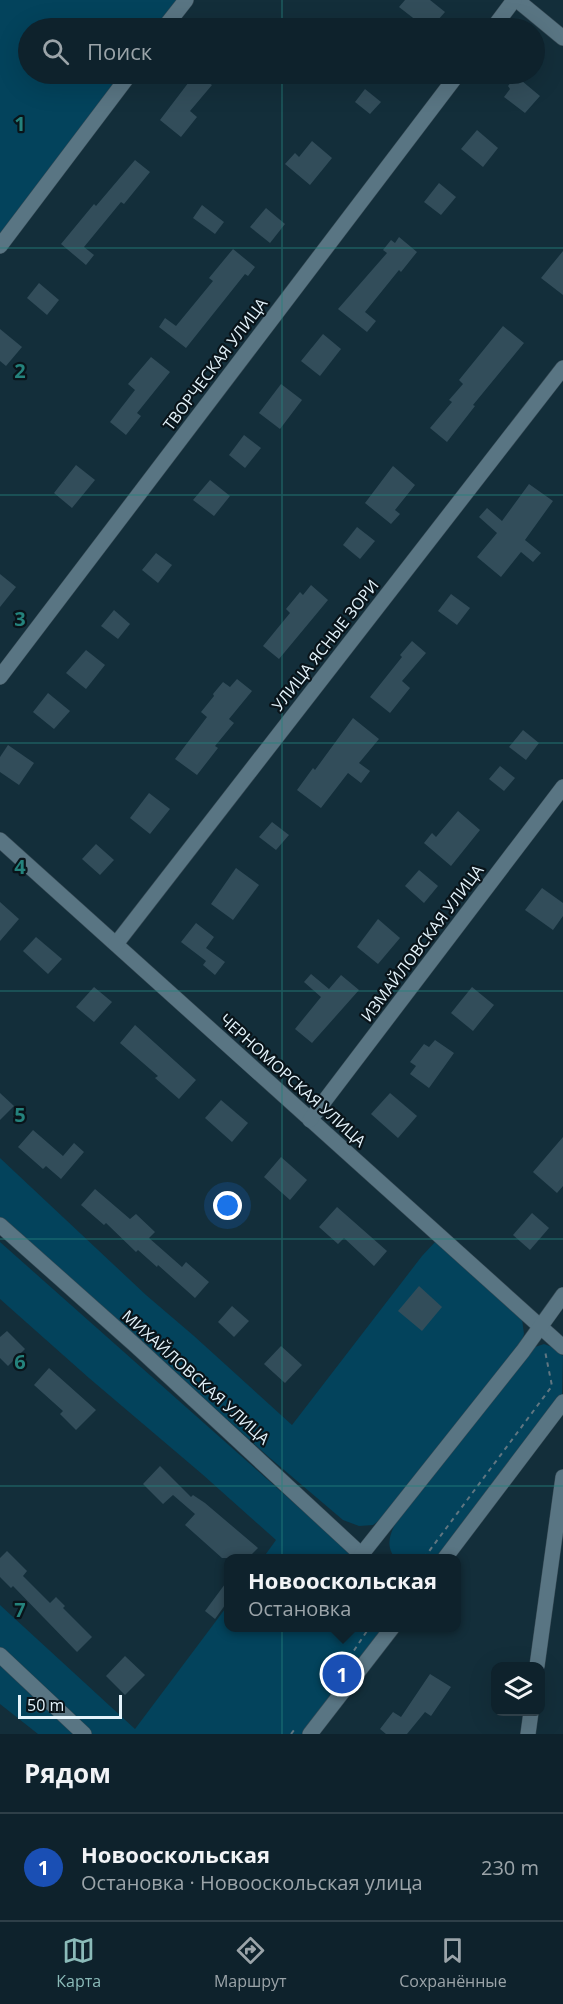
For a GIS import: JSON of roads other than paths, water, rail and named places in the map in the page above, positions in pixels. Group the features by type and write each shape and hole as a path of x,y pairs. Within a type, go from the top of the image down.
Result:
{"street":[{"path":"172,18 186,0"},
{"path":"501,18 516,0 538,18"},
{"path":"545,23 563,38"},
{"path":"0,246 122,84"},
{"name":"ТВОРЧЕСКАЯ УЛИЦА","path":"0,677 450,84"},
{"name":"УЛИЦА ЯСНЫЕ ЗОРИ","path":"116,944 563,368"},
{"name":"ИЗМАЙЛОВСКАЯ УЛИЦА","path":"310,1120 563,787"},
{"name":"ЧЕРНОМОРСКАЯ УЛИЦА","path":"0,840 541,1327 557,1345"},
{"name":"МИХАЙЛОВСКАЯ УЛИЦА","path":"0,1225 144,1354 360,1554"},
{"path":"365,1554 541,1327 563,1295"},
{"path":"448,1554 563,1402"},
{"path":"538,1662 563,1477"},
{"path":"310,1734 389,1632"},
{"path":"0,1655 84,1734"},
{"path":"528,1734 530,1716"}],"place":[{"name":"Новооскольская","path":"342,1674"}]}
